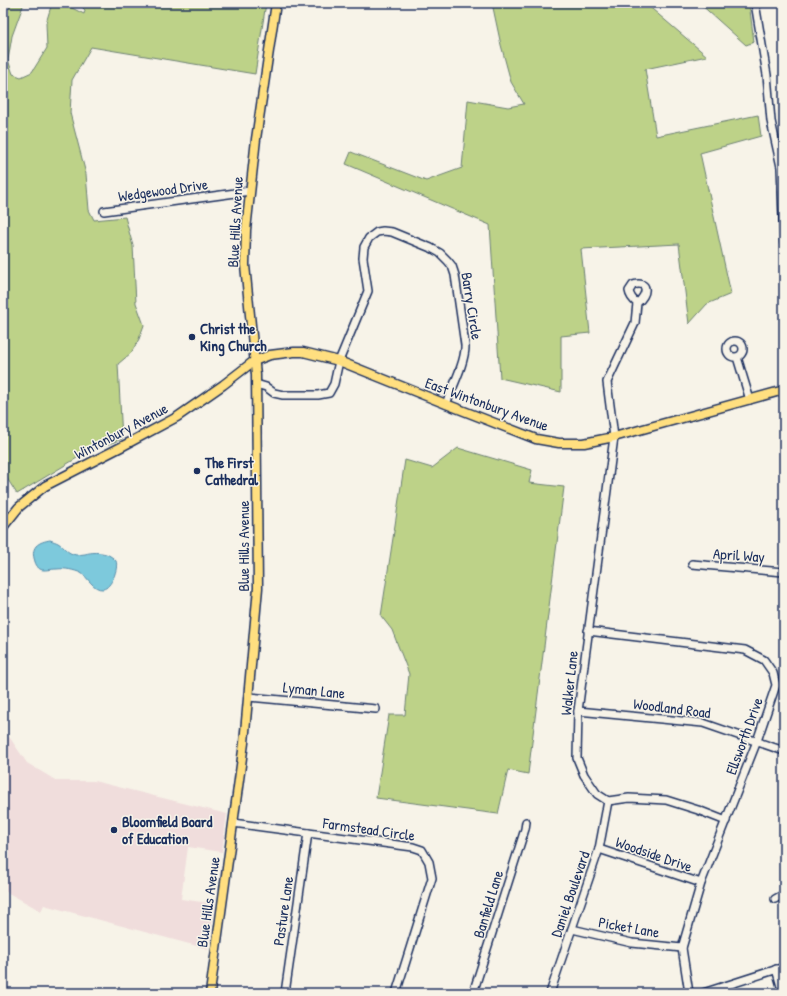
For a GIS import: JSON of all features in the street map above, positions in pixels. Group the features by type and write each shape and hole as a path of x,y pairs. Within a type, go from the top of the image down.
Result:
{"main road":[{"name":"Blue Hills Avenue","path":"210,993 244,744 258,588 256,384 245,265 246,230 256,139 276,3"},
{"name":"East Wintonbury Avenue","path":"254,361 270,355 294,352 340,361 536,439 559,443 584,443 614,437 784,390"},
{"name":"Wintonbury Avenue","path":"3,527 19,507 46,486 177,417 254,361"}],"street":[{"path":"755,3 767,75 771,121 781,167 784,242"},
{"name":"Wedgewood Drive","path":"104,211 250,190"},
{"name":"Barry Circle","path":"340,361 368,291 363,254 364,247 369,238 378,232 386,231 395,233 436,250 450,264 454,272 465,344 465,354 446,404"},
{"name":"Walker Lane","path":"608,801 597,794 584,775 577,758 578,711 614,437 607,382 635,323 637,303"},
{"path":"737,358 750,400"},
{"path":"256,384 274,393 283,395 325,394 332,388 340,361"},
{"name":"April Way","path":"692,564 784,572"},
{"name":"Ellsworth Drive","path":"588,631 745,650 764,660 773,673 776,685 757,741 701,884 682,948 690,993"},
{"name":"Lyman Lane","path":"249,697 376,709"},
{"name":"Woodland Road","path":"578,711 703,723 784,750"},
{"path":"608,801 629,798 666,800 726,821"},
{"name":"Daniel Boulevard","path":"550,993 599,849 608,801"},
{"name":"Banfield Lane","path":"473,993 526,822"},
{"name":"Farmstead Circle","path":"233,823 413,847 422,850 429,862 432,878 396,993"},
{"name":"Pasture Lane","path":"285,993 308,834"},
{"name":"Woodside Drive","path":"599,849 701,884"},
{"path":"775,899 784,894"},
{"name":"Picket Lane","path":"572,929 632,943 682,948"},
{"path":"703,993 784,967"},
{"path":"776,969 783,993"}],"shaded area":[{"name":"Bloomfield Board of Education","path":"3,735 10,738 27,763 57,781 94,781 227,814 222,852 188,847 181,899 215,904 208,949 44,905 41,911 3,890"}],"green space":[{"path":"3,3 24,3 12,36 8,60 13,74 21,77 32,72 47,48 46,23 52,3 62,3 84,14 85,10 78,3 266,3 255,74 91,47 72,80 70,113 86,174 89,210 94,220 125,217 133,246 136,303 144,325 139,339 131,353 118,364 122,439 87,452 17,494 3,472"},
{"path":"492,3 645,3 707,56 645,69 656,136 758,115 761,136 700,153 731,294 707,304 689,324 679,244 581,249 590,333 561,336 561,392 500,378 490,225 346,164 351,152 426,181 462,168 468,100 508,107 524,104 511,82"},
{"path":"699,3 749,3 754,42 746,45"},
{"path":"458,448 532,470 529,483 564,487 528,774 508,770 498,814 376,798 389,715 405,715 409,674 392,630 381,616 405,460 432,468"}],"water":[{"path":"50,540 58,543 73,554 98,553 106,554 113,558 117,564 114,577 109,585 106,588 99,589 84,575 72,570 40,569 34,558 34,549 44,541"}],"place":[{"name":"Christ the King Church","path":"192,337"},
{"name":"The First Cathedral","path":"197,471"},
{"name":"Bloomfield Board of Education","path":"114,830"}]}
